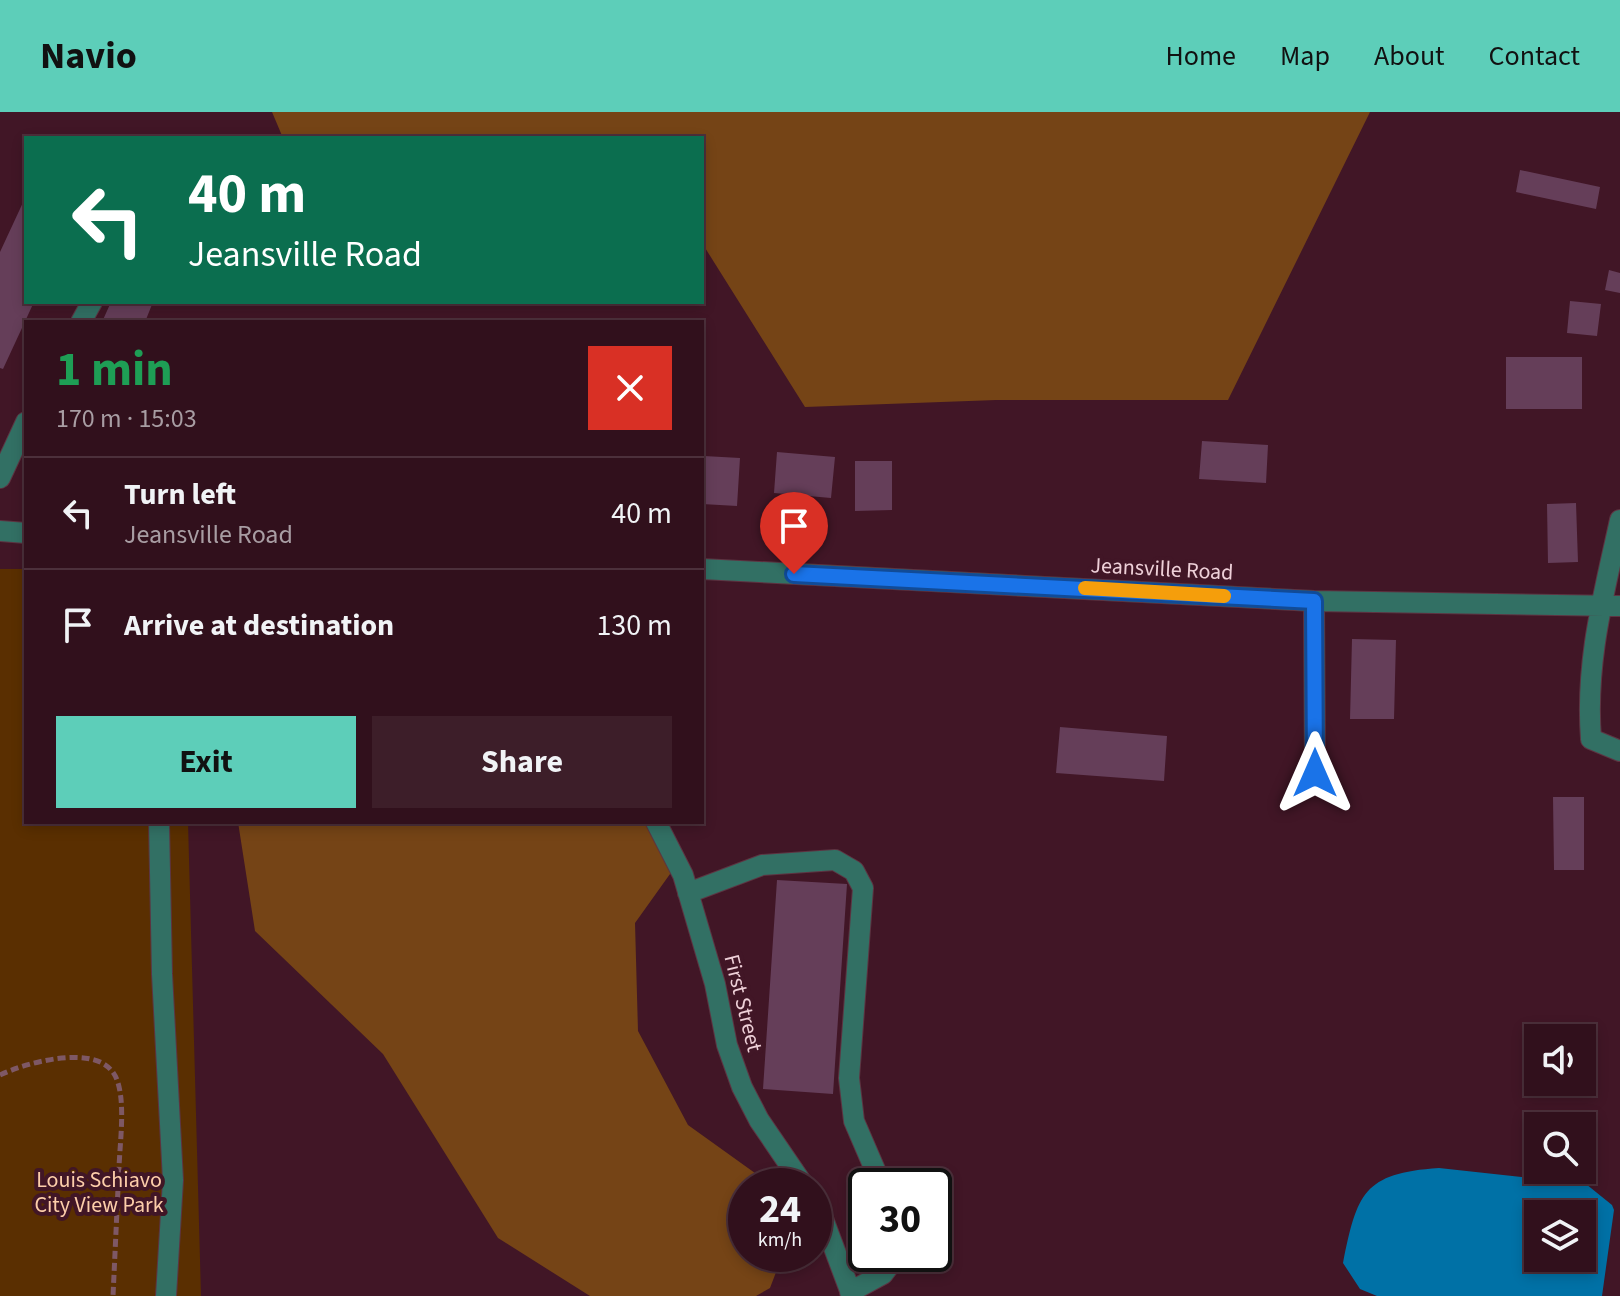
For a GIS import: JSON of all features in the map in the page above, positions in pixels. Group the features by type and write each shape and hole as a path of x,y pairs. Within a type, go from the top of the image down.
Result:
{"street":[{"path":"0,478 24,426"},
{"path":"1620,520 1611,606 1592,648 1589,710 1591,739 1620,751"},
{"path":"0,531 24,533"},
{"name":"Jeansville Road","path":"704,569 1314,601 1611,606"},
{"path":"1314,601 1315,773"},
{"path":"159,824 162,974 173,1180 166,1296"},
{"name":"First Street","path":"657,824 683,875 715,984 727,1045 742,1087 759,1120 792,1168"},
{"path":"688,893 762,865 835,860 854,871 863,888 849,1078 854,1121 874,1168"},
{"path":"832,1243 851,1294 884,1272"}],"path":[{"path":"0,1075 45,1060 75,1058 103,1064 111,1070 118,1083 121,1131 113,1296"}],"green space":[{"name":"Louis Schiavo City View Park","path":"0,569 24,569 24,824 188,824 201,1296 0,1296"}],"shaded area":[{"path":"272,112 1370,112 1228,400 996,400 805,407 704,246 704,136 282,136"},
{"path":"238,824 647,824 675,867 635,923 638,1031 688,1125 748,1168 728,1168 728,1272 776,1272 770,1288 756,1296 590,1296 498,1238 383,1054 255,931"}],"water":[{"path":"1439,1168 1524,1177 1524,1184 1586,1184 1614,1210 1602,1296 1377,1296 1360,1289 1343,1263 1353,1220 1368,1192 1394,1175"}],"building":[{"path":"1520,170 1600,187 1596,209 1516,192"},
{"path":"24,200 24,304 33,304 3,369 0,368 0,252"},
{"path":"1609,270 1620,273 1620,293 1605,290"},
{"path":"1570,301 1601,304 1597,336 1567,333"},
{"path":"110,304 152,304 146,320 103,320"},
{"path":"1506,357 1582,357 1582,409 1506,409"},
{"path":"1202,441 1268,445 1266,483 1199,479"},
{"path":"777,452 835,457 831,498 774,493"},
{"path":"704,456 740,458 737,506 704,504"},
{"path":"855,461 892,461 892,510 855,511"},
{"path":"1576,503 1578,562 1548,563 1547,504"},
{"path":"1352,639 1396,640 1394,719 1350,719"},
{"path":"1060,727 1167,736 1164,781 1056,773"},
{"path":"1553,797 1584,797 1584,870 1554,870"},
{"path":"777,880 847,884 833,1094 763,1089"}],"slow traffic":[{"path":"1085,588 1224,596"}],"route":[{"path":"794,574 1314,601 1315,773"}]}
